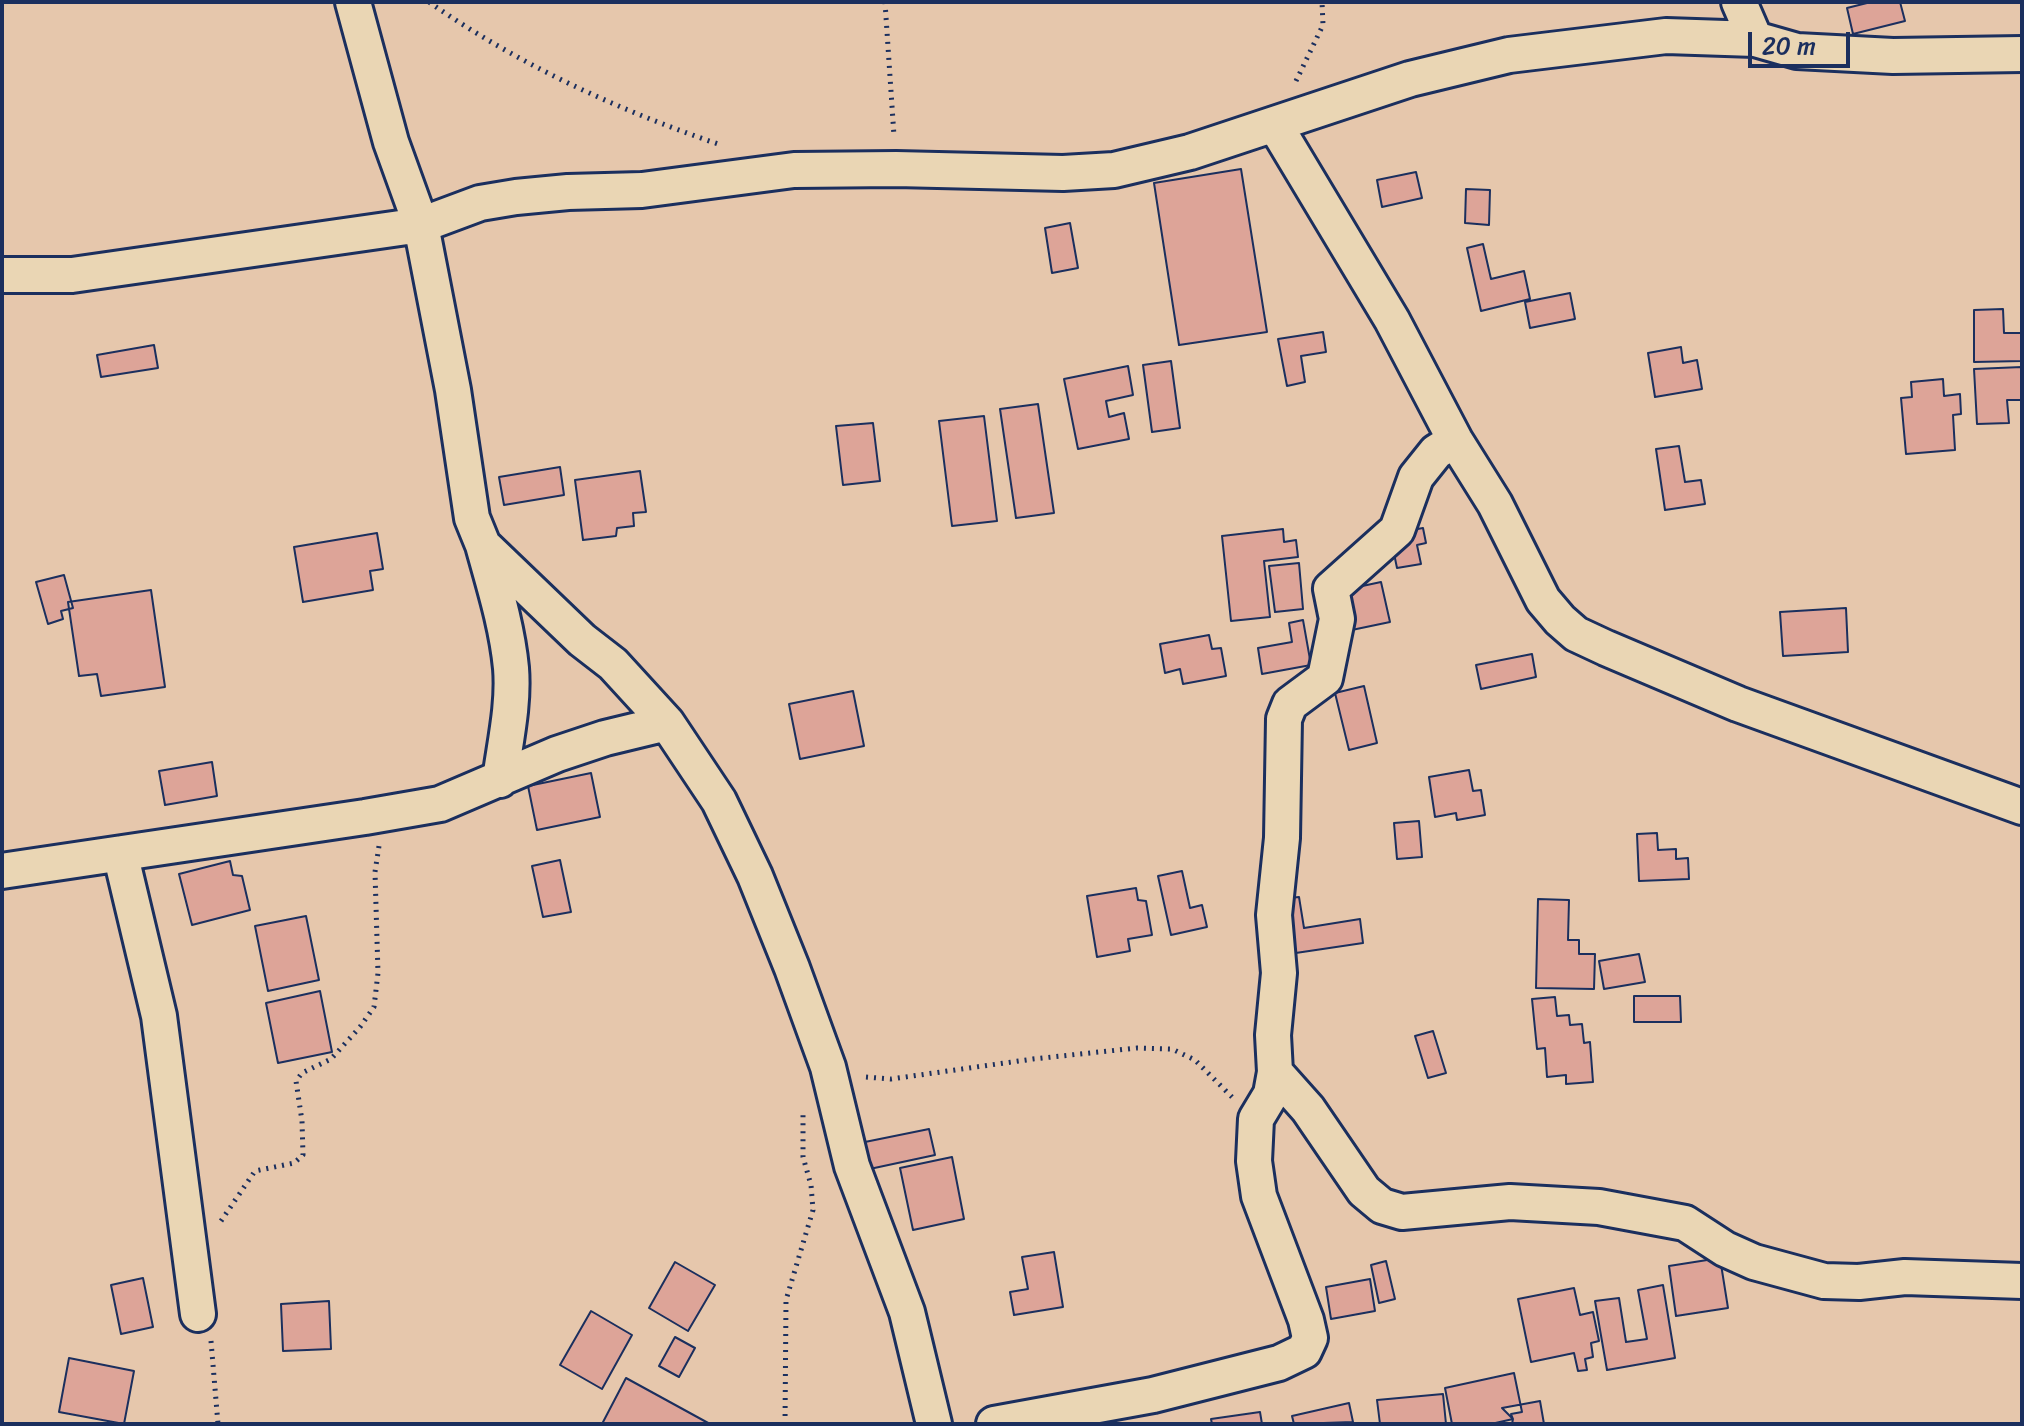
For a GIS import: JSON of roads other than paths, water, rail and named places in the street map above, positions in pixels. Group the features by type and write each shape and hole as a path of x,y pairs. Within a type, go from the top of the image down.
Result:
{"street":[{"path":"353,2 391,142 421,225 453,390 472,518 483,545 503,622 511,668 511,705 500,780"},
{"path":"1739,2 1755,39"},
{"path":"2,275 72,275 421,225 480,203 516,197 642,190 794,170 1063,173 1114,170 1190,152 1275,125 1336,101 1410,79 1509,55 1666,36 1755,39 1797,51 1893,56 2022,54"},
{"path":"1275,125 1392,320 1455,440 1495,504 1543,600 1576,634 1738,704 2022,807"},
{"path":"994,1424 1153,1395 1279,1363 1304,1351 1310,1338 1306,1320 1259,1196 1254,1161 1256,1119 1271,1094 1275,1072 1273,1035 1279,973 1274,915 1282,838 1284,719 1290,704 1325,678 1337,619 1331,589 1397,530 1416,477 1436,452 1455,440"},
{"path":"483,545 582,640 613,664 667,723 719,801 792,968 828,1067 852,1166 907,1312 934,1424"},
{"path":"2,871 440,804 557,754 667,723"},
{"path":"123,853 123,865 159,1016 204,1325"},
{"path":"1275,1072 1308,1109 1364,1191 1382,1206 1402,1212 1510,1202 1599,1207 1685,1223 1725,1249 1754,1262 1824,1281 1859,1282 1905,1277 2022,1281"}]}
